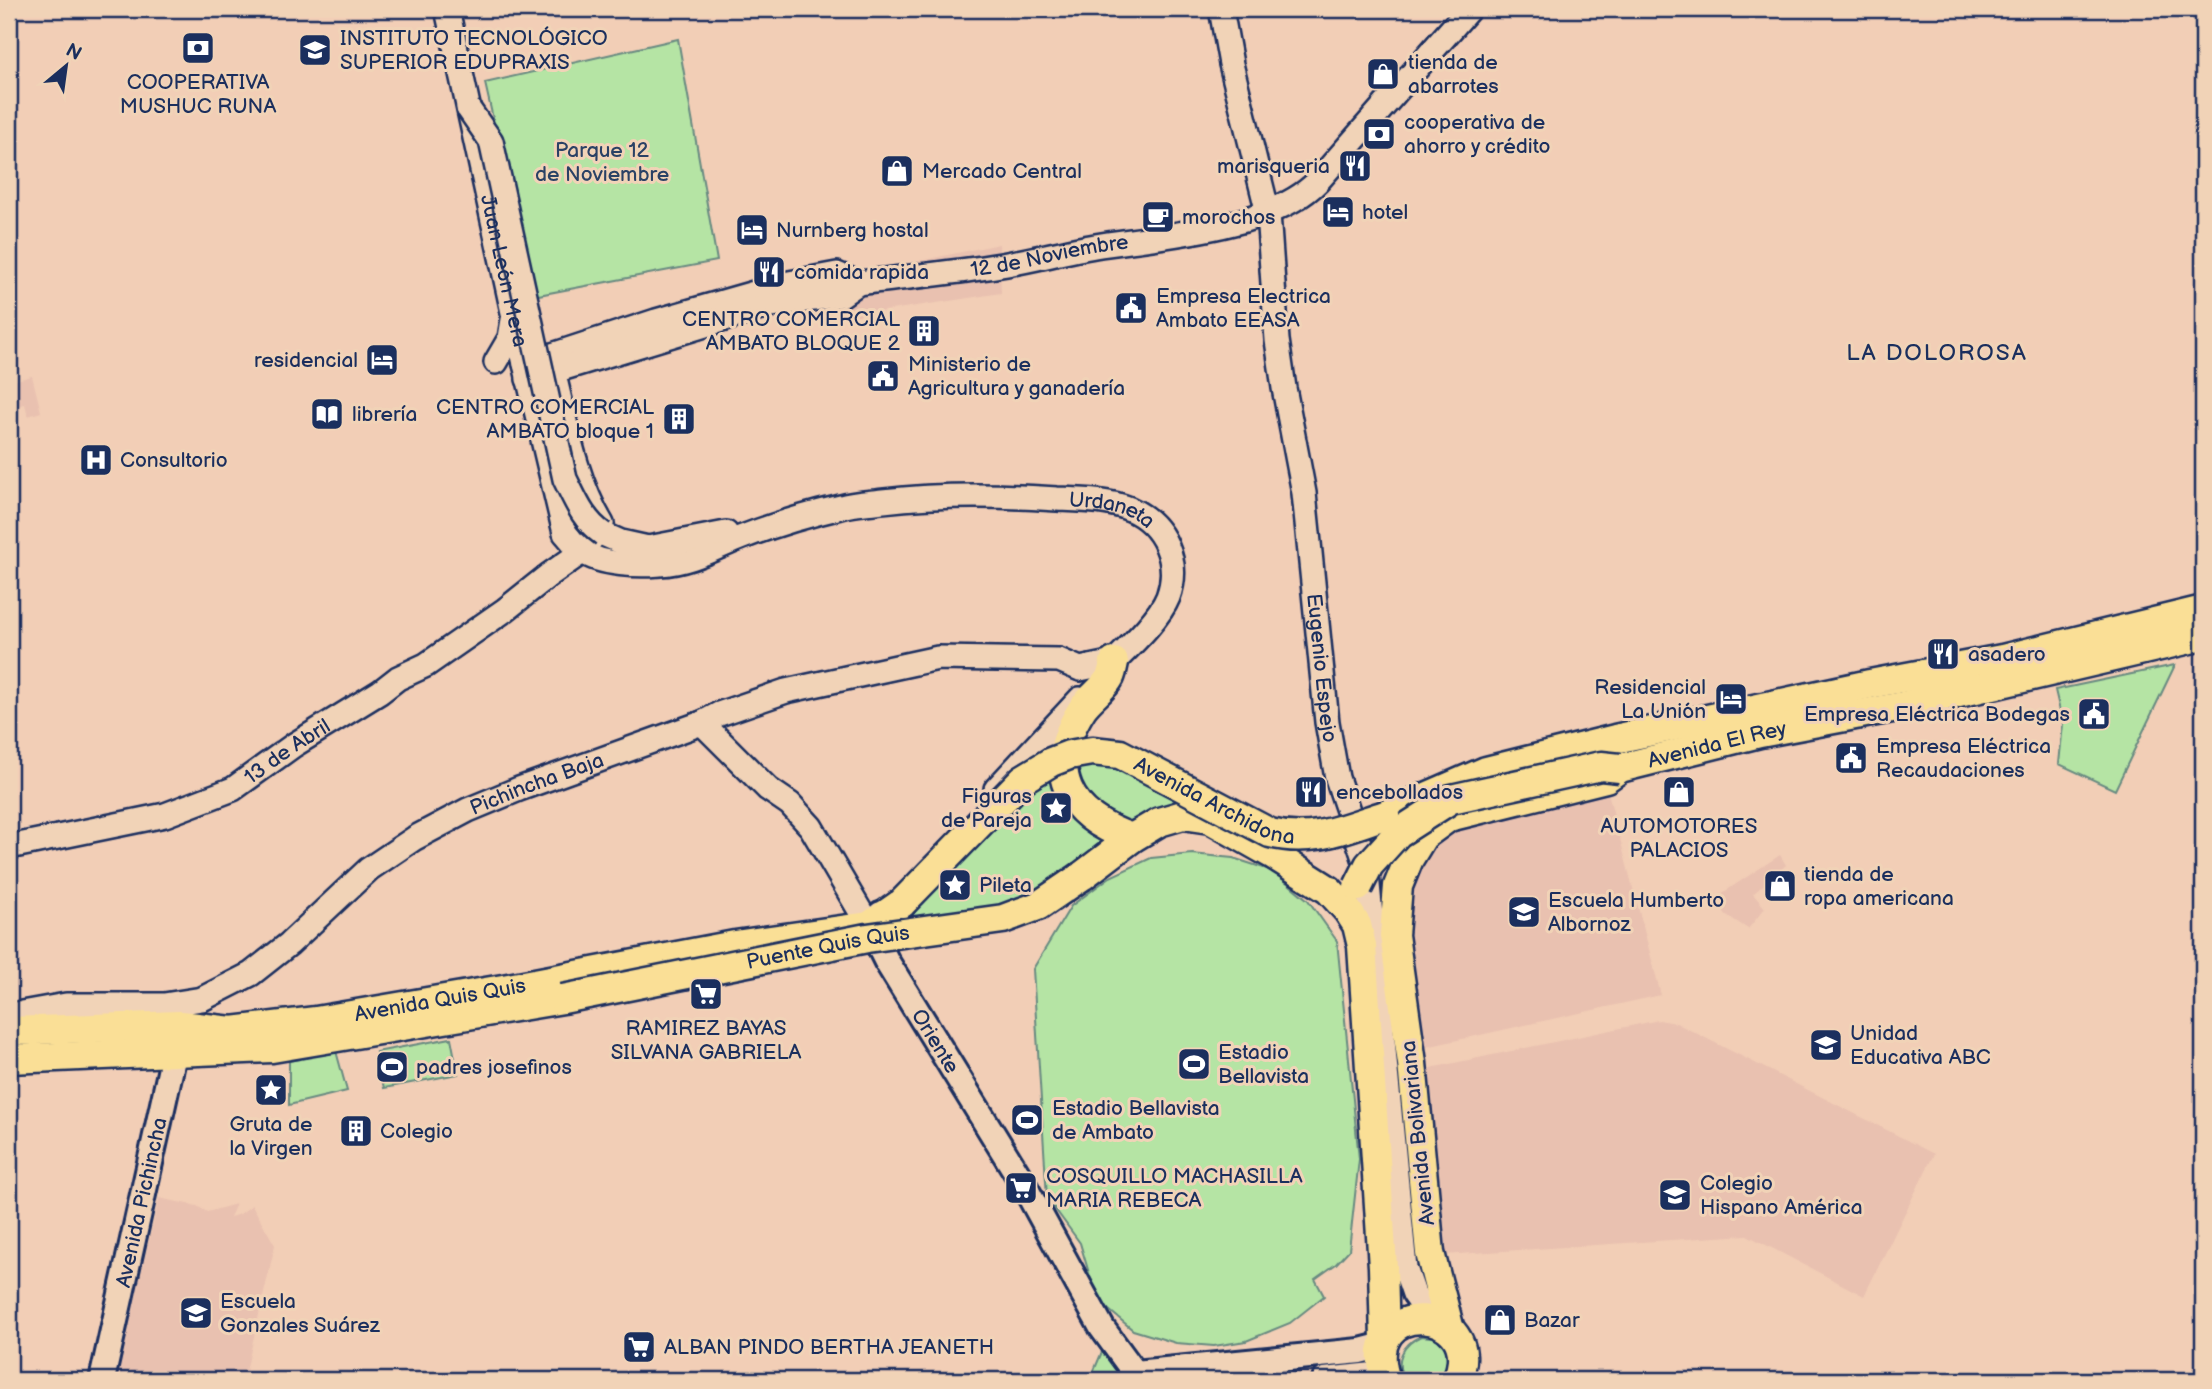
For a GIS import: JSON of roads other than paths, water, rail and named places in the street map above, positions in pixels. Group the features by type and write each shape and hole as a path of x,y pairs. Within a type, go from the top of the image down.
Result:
{"main road":[{"name":"Avenida El Rey","path":"1615,739 1870,684 2002,659 2203,610"},
{"name":"Avenida El Rey","path":"1394,935 1398,887 1409,859 1423,836 1449,817 1606,778 1620,768 1760,733 1903,706 2203,636"},
{"path":"1114,662 1110,679 1083,707 1072,726 1063,754 1064,773 1067,787 1084,812 1110,830 1132,838"},
{"name":"Avenida Archidona","path":"869,926 902,903 1023,779 1051,762 1069,755 1092,751 1120,754 1270,833 1289,838 1324,835 1385,815 1486,771 1615,739"},
{"path":"1353,899 1369,865 1398,833 1451,799 1601,766 1620,768"},
{"name":"Puente Quis Quis","path":"563,999 867,938 1003,919 1038,906 1132,838 1159,822 1183,815 1210,819 1329,890 1353,899"},
{"name":"Avenida Bolivariana","path":"1353,899 1362,946 1383,1267 1384,1342 1380,1363 1385,1380"},
{"name":"Avenida Quis Quis","path":"9,1031 180,1025 232,1031 316,1021 735,945 869,926"},
{"name":"Oriente","path":"869,926 887,962 1014,1169 1102,1328 1138,1377"},
{"name":"Avenida Bolivariana","path":"1394,935 1412,1063 1430,1253 1442,1325 1458,1342 1462,1355 1457,1380"},
{"name":"Avenida Quis Quis","path":"9,1059 272,1048 563,999"},
{"name":"Avenida Pichincha","path":"102,1380 180,1025"},
{"path":"1138,1377 1360,1351 1384,1342 1400,1324 1411,1319 1442,1325"},
{"path":"1325,1380 1373,1375 1385,1380"}],"street":[{"name":"Juan León Mera","path":"447,9 526,371 565,533"},
{"name":"Eugenio Espejo","path":"1222,9 1231,64 1268,213 1277,340 1304,493 1327,722 1337,778 1366,864 1405,1268 1414,1294 1442,1325"},
{"name":"12 de Noviembre","path":"526,371 553,371 771,306 841,295 858,283 1000,265 1162,237 1268,213 1305,195 1469,9"},
{"path":"468,108 491,141 565,479 591,526 599,521"},
{"name":"12 de Noviembre","path":"526,371 547,355 789,283 838,274 858,283"},
{"path":"496,362 510,338 514,317"},
{"path":"553,371 579,473 599,521 621,542 648,548 778,524"},
{"name":"Urdaneta","path":"582,552 594,558 631,565 664,564 700,555 778,524 843,506 916,497 999,495 1090,501 1124,507 1150,521 1160,533 1170,553 1172,582 1165,602 1141,634 869,926"},
{"name":"13 de Abril","path":"533,588 565,533 599,521"},
{"name":"13 de Abril","path":"9,847 165,815 233,789 294,745 398,678 426,665 505,610 582,552 599,521"},
{"path":"565,533 582,552"},
{"name":"Pichincha Baja","path":"9,1019 16,1014 66,1005 164,1005 202,999 251,974 289,944 369,869 415,838 468,810 786,691 938,658 1059,660 1080,669 1114,662"},
{"name":"Oriente","path":"702,723 768,789 790,804 811,827 869,926"}],"place":[{"name":"COOPERATIVA MUSHUC RUNA","path":"198,48"},
{"name":"INSTITUTO TECNOLÓGICO SUPERIOR EDUPRAXIS","path":"315,50"},
{"name":"tienda de abarrotes","path":"1383,74"},
{"name":"cooperativa de ahorro y crédito","path":"1379,134"},
{"name":"marisqueria","path":"1355,166"},
{"name":"Mercado Central","path":"897,171"},
{"name":"hotel","path":"1338,212"},
{"name":"morochos","path":"1158,217"},
{"name":"Nurnberg hostal","path":"752,230"},
{"name":"comida rapida","path":"769,272"},
{"name":"Empresa Electrica Ambato EEASA","path":"1131,308"},
{"name":"CENTRO COMERCIAL AMBATO BLOQUE 2","path":"924,331"},
{"name":"residencial","path":"382,360"},
{"name":"Ministerio de Agricultura y ganadería","path":"883,376"},
{"name":"librería","path":"327,414"},
{"name":"CENTRO COMERCIAL AMBATO bloque 1","path":"679,419"},
{"name":"Consultorio","path":"96,460"},
{"name":"asadero","path":"1943,654"},
{"name":"Residencial La Unión","path":"1731,699"},
{"name":"Empresa Eléctrica Bodegas","path":"2094,714"},
{"name":"Empresa Eléctrica Recaudaciones","path":"1851,758"},
{"name":"encebollados","path":"1311,792"},
{"name":"AUTOMOTORES PALACIOS","path":"1679,792"},
{"name":"Figuras de Pareja","path":"1056,808"},
{"name":"Pileta","path":"955,885"},
{"name":"tienda de ropa americana","path":"1780,886"},
{"name":"Escuela Humberto Albornoz","path":"1524,912"},
{"name":"RAMIREZ BAYAS SILVANA GABRIELA","path":"706,994"},
{"name":"Unidad Educativa ABC","path":"1826,1045"},
{"name":"Estadio Bellavista","path":"1194,1064"},
{"name":"padres josefinos","path":"392,1067"},
{"name":"Gruta de la Virgen","path":"271,1090"},
{"name":"Estadio Bellavista de Ambato","path":"1027,1120"},
{"name":"Colegio","path":"356,1131"},
{"name":"COSQUILLO MACHASILLA MARIA REBECA","path":"1021,1188"},
{"name":"Colegio Hispano América","path":"1675,1195"},
{"name":"Escuela Gonzales Suárez","path":"196,1313"},
{"name":"Bazar","path":"1500,1320"},
{"name":"ALBAN PINDO BERTHA JEANETH","path":"639,1347"}],"district":[{"name":"LA DOLOROSA","path":"1937,353"}],"park label":[{"name":"Parque 12 de Noviembre","path":"602,162"}]}
